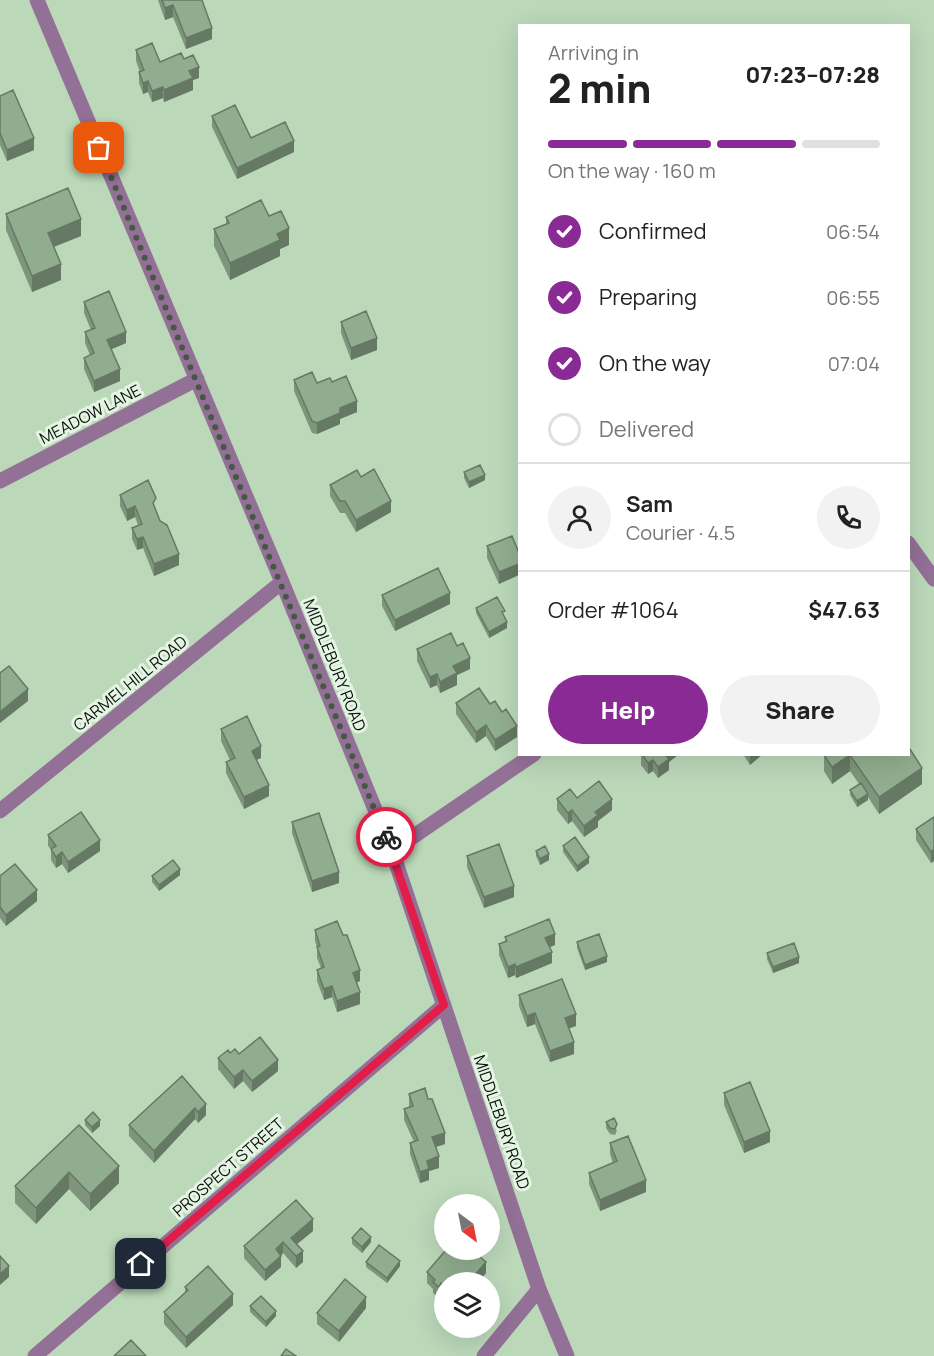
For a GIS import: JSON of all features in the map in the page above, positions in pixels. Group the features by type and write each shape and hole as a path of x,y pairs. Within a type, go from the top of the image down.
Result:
{"street":[{"name":"MIDDLEBURY ROAD","path":"37,0 282,582 392,851 539,1288 567,1356"},
{"name":"MEADOW LANE","path":"0,480 197,379"},
{"path":"910,546 934,579"},
{"name":"CARMEL HILL ROAD","path":"0,812 282,582"},
{"path":"392,851 531,756"},
{"name":"PROSPECT STREET","path":"34,1356 444,1005"},
{"path":"484,1356 539,1288"}],"building":[{"path":"162,0 202,0 212,28 186,38 173,5 165,8"},
{"path":"152,43 160,62 181,53 184,59 193,55 199,67 189,71 193,78 164,90 163,87 152,91 148,81 143,83 139,72 144,70 136,50"},
{"path":"13,90 34,138 7,150 0,133 0,96"},
{"path":"235,105 251,138 285,122 294,141 237,168 212,116"},
{"path":"68,188 81,219 48,233 61,264 32,276 6,214"},
{"path":"261,200 269,216 281,211 289,228 277,234 280,240 230,263 214,229 229,223 226,217"},
{"path":"109,291 126,332 107,340 120,369 94,381 84,358 94,353 85,332 95,328 84,302"},
{"path":"366,311 377,338 351,348 341,322"},
{"path":"312,372 317,383 330,378 332,382 346,376 357,401 340,408 340,413 317,423 312,421 294,380"},
{"path":"480,465 485,475 469,482 464,472"},
{"path":"374,469 391,501 356,520 345,501 340,501 330,485 357,470 361,477"},
{"path":"148,480 156,498 153,503 160,521 167,525 179,554 154,564 143,537 137,539 132,528 142,524 135,506 127,510 120,495"},
{"path":"512,536 518,551 518,564 499,572 487,546"},
{"path":"438,568 450,593 395,620 382,595"},
{"path":"497,597 505,611 502,612 507,622 489,632 476,608"},
{"path":"451,633 457,646 463,643 470,658 453,666 457,673 440,682 437,674 430,677 417,649"},
{"path":"9,666 28,689 0,712 0,673"},
{"path":"479,688 490,704 495,701 502,712 506,709 517,726 495,740 486,725 476,732 456,703"},
{"path":"247,716 261,746 252,751 269,785 244,797 226,762 235,758 221,729"},
{"path":"910,749 922,768 879,797 851,756 910,756"},
{"path":"643,756 667,756 669,759 658,767 653,760 648,763"},
{"path":"825,756 848,756 832,767"},
{"path":"599,781 612,799 595,812 598,815 584,826 572,810 568,813 557,799 570,789 577,798"},
{"path":"861,783 868,794 857,801 850,790"},
{"path":"81,812 100,840 68,862 62,852 56,857 51,849 56,846 48,835"},
{"path":"319,813 339,872 312,881 292,822"},
{"path":"934,817 934,849 931,852 916,829"},
{"path":"575,837 589,857 577,866 563,846"},
{"path":"499,844 514,886 484,897 467,856"},
{"path":"545,846 549,854 540,859 536,851"},
{"path":"173,860 180,869 159,885 152,876"},
{"path":"15,864 37,890 6,915 0,907 0,876"},
{"path":"549,919 555,934 545,938 552,952 516,967 515,964 508,967 499,944 507,941 505,937"},
{"path":"337,921 343,935 347,935 360,970 353,973 360,992 337,1001 332,986 324,989 317,970 324,967 317,947 320,946 315,930"},
{"path":"599,934 607,956 585,965 577,942"},
{"path":"794,943 799,957 773,967 767,953"},
{"path":"562,979 576,1014 565,1018 574,1042 550,1051 535,1013 527,1016 519,995"},
{"path":"260,1037 278,1060 252,1081 243,1070 234,1077 218,1058 228,1050 230,1053 235,1049 239,1054"},
{"path":"182,1076 206,1104 198,1112 195,1108 154,1151 129,1125"},
{"path":"750,1082 770,1131 744,1142 724,1093"},
{"path":"425,1088 428,1099 432,1099 445,1133 432,1137 439,1156 427,1161 429,1169 420,1172 410,1143 418,1140 404,1109 413,1106 409,1094"},
{"path":"93,1112 100,1120 92,1127 85,1120"},
{"path":"614,1118 617,1124 615,1129 610,1128 606,1122"},
{"path":"79,1125 119,1166 90,1194 69,1172 36,1208 15,1186"},
{"path":"628,1136 646,1180 600,1200 589,1173 617,1161 610,1143"},
{"path":"296,1200 313,1219 291,1238 303,1251 296,1256 283,1242 276,1249 281,1256 265,1270 244,1246"},
{"path":"361,1228 371,1237 362,1247 352,1238"},
{"path":"379,1245 400,1261 387,1278 366,1262"},
{"path":"0,1256 9,1266 0,1274"},
{"path":"437,1260 484,1260 486,1262 478,1272 434,1272 434,1279 427,1272"},
{"path":"208,1266 233,1294 186,1337 164,1312 188,1290 185,1287"},
{"path":"345,1279 366,1297 339,1331 317,1313"},
{"path":"261,1296 276,1311 266,1322 250,1306"},
{"path":"131,1340 146,1356 114,1356"},
{"path":"286,1349 296,1356 281,1356"}],"way so far":[{"path":"99,148 274,562 386,837"}],"route":[{"path":"141,1264 444,1005 386,837"}]}
